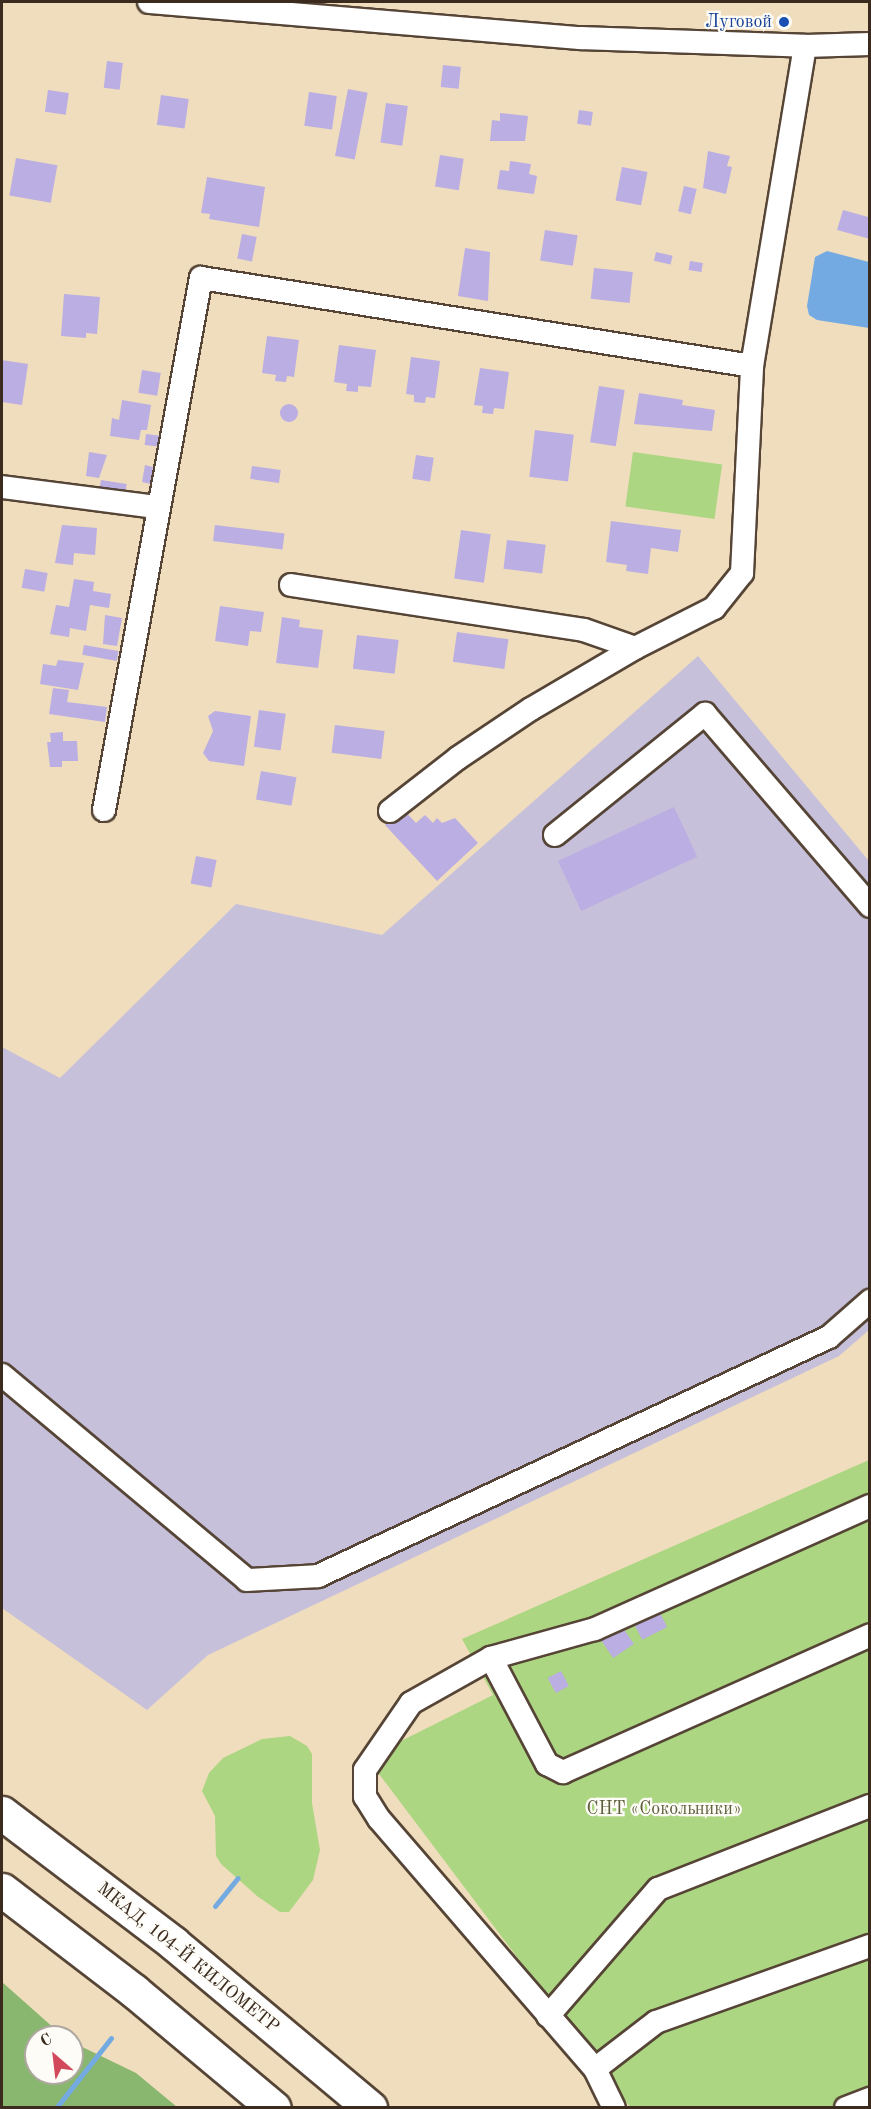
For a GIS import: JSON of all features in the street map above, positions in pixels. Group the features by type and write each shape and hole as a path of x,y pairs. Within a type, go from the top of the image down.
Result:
{"highway":[{"name":"МКАД, 104-Й КИЛОМЕТР","path":"2,1813 173,1943 370,2108"},
{"path":"2,1890 134,1991 274,2108"}],"street":[{"path":"149,2 580,38 805,46 870,44"},
{"path":"390,812 458,758 531,709 635,648 714,609 742,573 752,366 805,46"},
{"path":"104,810 157,507 201,278 752,366"},
{"path":"2,487 157,507"},
{"path":"291,585 584,630 635,648"},
{"path":"555,835 705,714 870,906"},
{"path":"2,1375 248,1580 318,1576 829,1337 870,1301"},
{"path":"614,2108 595,2069 379,1819 364,1797 365,1770 411,1703 491,1658 595,1629 870,1506"},
{"path":"491,1658 547,1764 563,1772 870,1635"},
{"path":"549,2016 658,1889 870,1806"},
{"path":"595,2069 656,2022 870,1946"},
{"path":"846,2108 870,2099"}],"shaded area":[{"path":"698,656 869,861 869,1330 839,1356 208,1655 147,1710 2,1608 2,1047 60,1078 236,904 382,935"}],"green space":[{"path":"633,452 722,465 714,519 625,506"},
{"name":"СНТ «Сокольники»","path":"869,1460 869,2107 630,2107 367,1758 493,1695 462,1639"},
{"path":"290,1736 307,1746 312,1754 312,1803 320,1850 313,1880 289,1912 280,1912 257,1896 221,1864 216,1856 215,1816 202,1791 209,1773 223,1758 262,1739"},
{"path":"2,1982 50,2025 24,2025 24,2085 84,2085 84,2048 136,2073 177,2107 2,2107"}],"water":[{"path":"827,251 869,262 869,328 817,320 809,315 807,306 815,257"}],"building":[{"path":"107,61 123,63 120,90 104,88"},
{"path":"443,65 461,67 459,89 441,87"},
{"path":"348,89 368,93 355,160 335,156"},
{"path":"48,90 69,93 66,115 45,112"},
{"path":"309,92 337,96 332,130 304,126"},
{"path":"161,95 189,99 185,129 157,125"},
{"path":"386,103 408,106 402,146 380,143"},
{"path":"579,110 593,112 591,126 577,124"},
{"path":"500,113 528,116 525,141 490,141 492,120 500,121"},
{"path":"708,151 730,156 727,166 732,167 726,194 703,188"},
{"path":"440,155 464,159 459,190 435,187"},
{"path":"16,158 57,165 51,203 9,195"},
{"path":"510,161 531,164 529,174 537,176 534,194 497,189 500,170 509,171"},
{"path":"622,167 648,172 641,205 616,200"},
{"path":"207,177 265,187 259,227 209,219 210,214 201,213"},
{"path":"684,186 697,189 691,214 678,211"},
{"path":"843,210 868,217 870,213 870,239 837,230"},
{"path":"545,230 578,235 573,266 540,261"},
{"path":"242,234 257,237 252,261 237,259"},
{"path":"465,248 490,252 488,301 458,296"},
{"path":"656,252 673,256 671,265 654,261"},
{"path":"690,261 703,263 701,272 689,270"},
{"path":"594,268 633,272 630,303 591,299"},
{"path":"64,294 100,297 97,334 86,333 86,338 61,336"},
{"path":"267,336 299,340 294,377 287,376 286,382 275,381 276,375 262,373"},
{"path":"339,345 376,350 371,387 358,386 358,392 346,391 347,384 334,382"},
{"path":"411,357 440,361 435,398 426,397 425,403 414,402 414,395 406,394"},
{"path":"2,360 28,364 22,405 2,402"},
{"path":"480,368 509,372 504,409 494,408 493,414 482,413 483,406 474,405"},
{"path":"142,370 161,373 157,396 138,393"},
{"path":"599,386 625,390 616,446 590,442"},
{"path":"639,393 683,400 682,405 715,410 712,431 634,424"},
{"path":"122,400 151,405 147,430 141,430 139,440 110,436 112,418 119,420"},
{"path":"289,404 295,407 298,413 295,419 289,422 283,419 280,413 283,407"},
{"path":"535,430 574,435 568,481 529,477"},
{"path":"146,434 162,436 161,447 145,445"},
{"path":"89,452 107,455 99,478 86,476"},
{"path":"416,455 434,458 430,482 412,479"},
{"path":"145,465 153,467 151,484 142,482"},
{"path":"252,466 281,470 279,483 250,479"},
{"path":"101,480 127,484 124,498 99,494"},
{"path":"611,521 681,530 678,552 651,548 648,574 626,571 627,565 606,562"},
{"path":"62,525 97,528 95,555 74,553 73,565 55,563"},
{"path":"215,525 284,534 283,549 213,541"},
{"path":"461,530 491,534 484,583 454,579"},
{"path":"507,540 546,545 542,574 503,569"},
{"path":"25,569 48,573 44,592 22,588"},
{"path":"74,579 94,582 93,591 111,594 109,608 90,605 86,631 70,628 69,637 50,634 56,605 69,607"},
{"path":"220,606 264,612 261,632 250,631 248,646 215,641"},
{"path":"105,615 122,618 117,646 103,644"},
{"path":"282,617 300,620 299,627 323,630 318,668 276,663"},
{"path":"457,632 508,639 504,669 453,662"},
{"path":"357,635 399,640 395,674 353,669"},
{"path":"84,645 118,651 117,661 82,655"},
{"path":"58,660 84,663 78,690 40,684 43,664 56,666"},
{"path":"53,688 69,690 67,702 107,707 105,722 49,714"},
{"path":"259,710 286,714 281,750 254,747"},
{"path":"215,711 251,716 244,766 209,761 203,753 213,731 208,716"},
{"path":"335,725 385,731 381,759 332,753"},
{"path":"63,732 63,741 77,741 78,761 62,761 62,767 50,767 47,742 51,742 50,733"},
{"path":"261,771 296,777 291,806 256,800"},
{"path":"674,807 697,857 581,911 558,861"},
{"path":"403,809 416,823 425,815 433,823 437,818 442,823 455,818 478,843 437,881 385,825"},
{"path":"196,856 217,860 211,887 191,883"},
{"path":"659,1611 667,1627 642,1640 634,1624"},
{"path":"621,1625 634,1644 613,1658 600,1639"},
{"path":"561,1671 569,1686 556,1693 548,1678"}],"waterway":[{"path":"215,1906 238,1878"},
{"path":"56,2108 111,2038"}],"place":[{"name":"Луговой","path":"784,22"}]}
